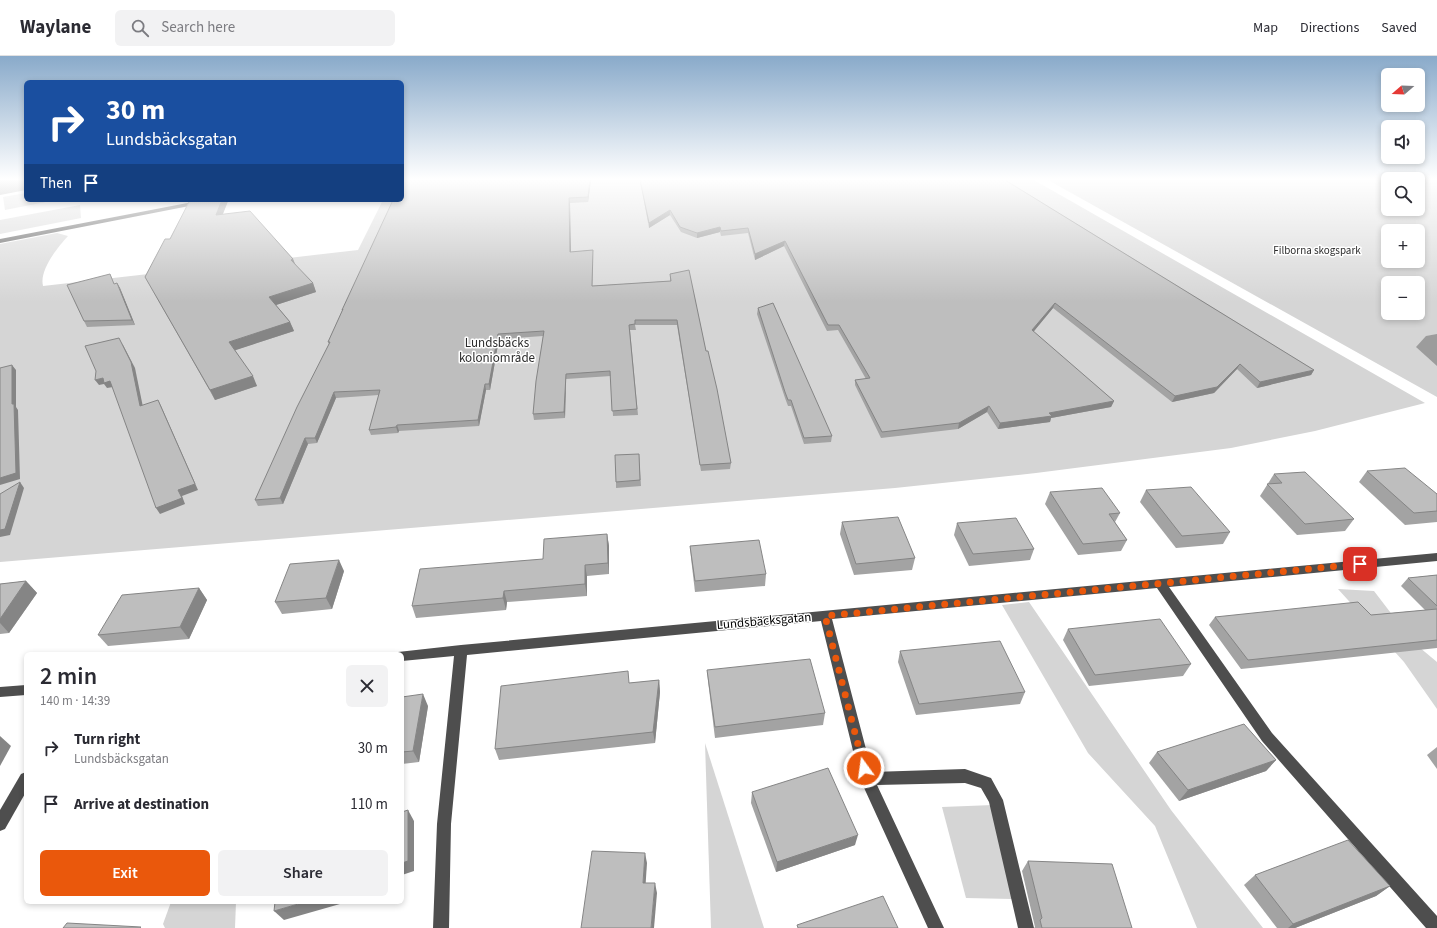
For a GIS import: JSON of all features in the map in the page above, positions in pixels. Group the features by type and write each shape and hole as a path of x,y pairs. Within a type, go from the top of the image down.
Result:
{"street":[{"path":"0,241 102,221"},
{"name":"Lundsbäcksgatan","path":"404,656 1437,557"},
{"path":"1160,583 1267,737 1437,928"},
{"path":"825,616 867,779 936,928"},
{"path":"441,928 440,886 442,837 461,650"},
{"path":"0,692 24,690"},
{"path":"867,779 966,776 986,783 996,800 1026,928"},
{"path":"0,824 24,782"}],"green space":[{"path":"0,221 67,221 0,234"},
{"name":"Lundsbäcks koloniområde","path":"373,221 1105,221 1425,403 1315,431 1231,448 1036,473 895,488 0,562 0,244 57,233 68,236 50,259 44,273 43,286 358,250"},
{"name":"Filborna skogspark","path":"1121,221 1437,221 1437,397"},
{"path":"1338,589 1374,591 1413,642 1437,662 1437,709 1404,662"},
{"path":"1029,602 1171,810 1263,928 1197,928 1155,826 1088,753 1002,605"},
{"path":"705,743 764,928 711,928"},
{"path":"993,805 1012,899 966,898 942,807"},
{"path":"170,904 236,904 235,928 165,928 163,924"}],"shaded area":[{"path":"1437,334 1437,366 1416,347 1426,336"}],"building":[{"path":"179,221 259,221 293,259 291,260 313,283 269,297 290,322 229,342 253,376 210,390 145,277 165,239 170,239"},
{"path":"383,221 569,221 570,252 593,250 592,286 671,281 670,274 689,270 706,351 708,351 717,389 731,463 700,465 677,320 635,320 635,324 629,325 637,409 612,411 610,371 566,374 564,412 533,414 536,381 544,331 498,334 489,384 485,384 478,420 397,425 396,427 369,430 380,390 334,392 315,438 305,438 280,498 255,500 297,407 330,342 328,342 343,309 342,310"},
{"path":"676,221 1071,221 1314,370 1260,382 1240,364 1217,387 1175,396 1055,303 1032,330 1114,401 1049,413 1052,416 1000,423 989,406 959,423 882,432 855,380 870,378 839,325 828,325 785,241 755,254 748,228 721,231 720,227 697,233 680,227"},
{"path":"110,274 114,284 117,283 132,320 84,321 67,285"},
{"path":"773,303 832,436 804,438 791,400 788,400 785,392 758,308"},
{"path":"119,338 131,362 140,406 158,400 195,484 178,490 182,498 156,508 110,381 104,383 103,378 95,380 96,371 85,346"},
{"path":"12,365 12,404 14,404 16,473 0,478 0,368"},
{"path":"639,454 640,480 616,482 615,455"},
{"path":"1405,468 1437,494 1437,511 1414,513 1367,471"},
{"path":"1305,472 1354,519 1305,524 1267,484 1282,483 1274,474"},
{"path":"20,482 5,529 0,530 0,494"},
{"path":"1191,487 1230,532 1182,536 1146,490"},
{"path":"1102,488 1120,513 1109,514 1127,540 1083,544 1050,492"},
{"path":"898,517 915,558 856,564 842,522"},
{"path":"1016,518 1034,549 973,554 957,523"},
{"path":"607,534 608,563 585,565 585,584 504,591 503,598 412,606 420,569 543,559 544,539"},
{"path":"759,540 766,574 695,581 690,546"},
{"path":"339,560 326,598 275,602 290,564"},
{"path":"1437,575 1437,606 1408,578"},
{"path":"26,581 0,619 0,584"},
{"path":"199,588 180,627 98,635 122,595"},
{"path":"1358,602 1371,615 1437,609 1437,640 1248,660 1215,617"},
{"path":"1160,619 1191,664 1095,675 1068,629"},
{"path":"1000,641 1025,692 919,704 900,651"},
{"path":"810,659 825,713 715,727 707,670"},
{"path":"628,671 629,683 659,680 653,732 495,749 501,686"},
{"path":"423,694 413,751 404,752 404,697"},
{"path":"1244,724 1276,760 1188,790 1157,752"},
{"path":"828,768 858,835 777,862 752,792"},
{"path":"408,810 408,861 404,862 404,811"},
{"path":"1348,840 1390,886 1293,924 1255,875"},
{"path":"592,851 645,853 643,883 655,883 651,928 581,928"},
{"path":"1028,861 1112,864 1132,928 1042,928 1040,920 1042,918"},
{"path":"883,896 898,928 798,928 797,925"},
{"path":"275,904 298,904 274,911"},
{"path":"67,923 141,927 63,928"}],"route":[{"path":"864,768 825,616 1360,564"}]}
